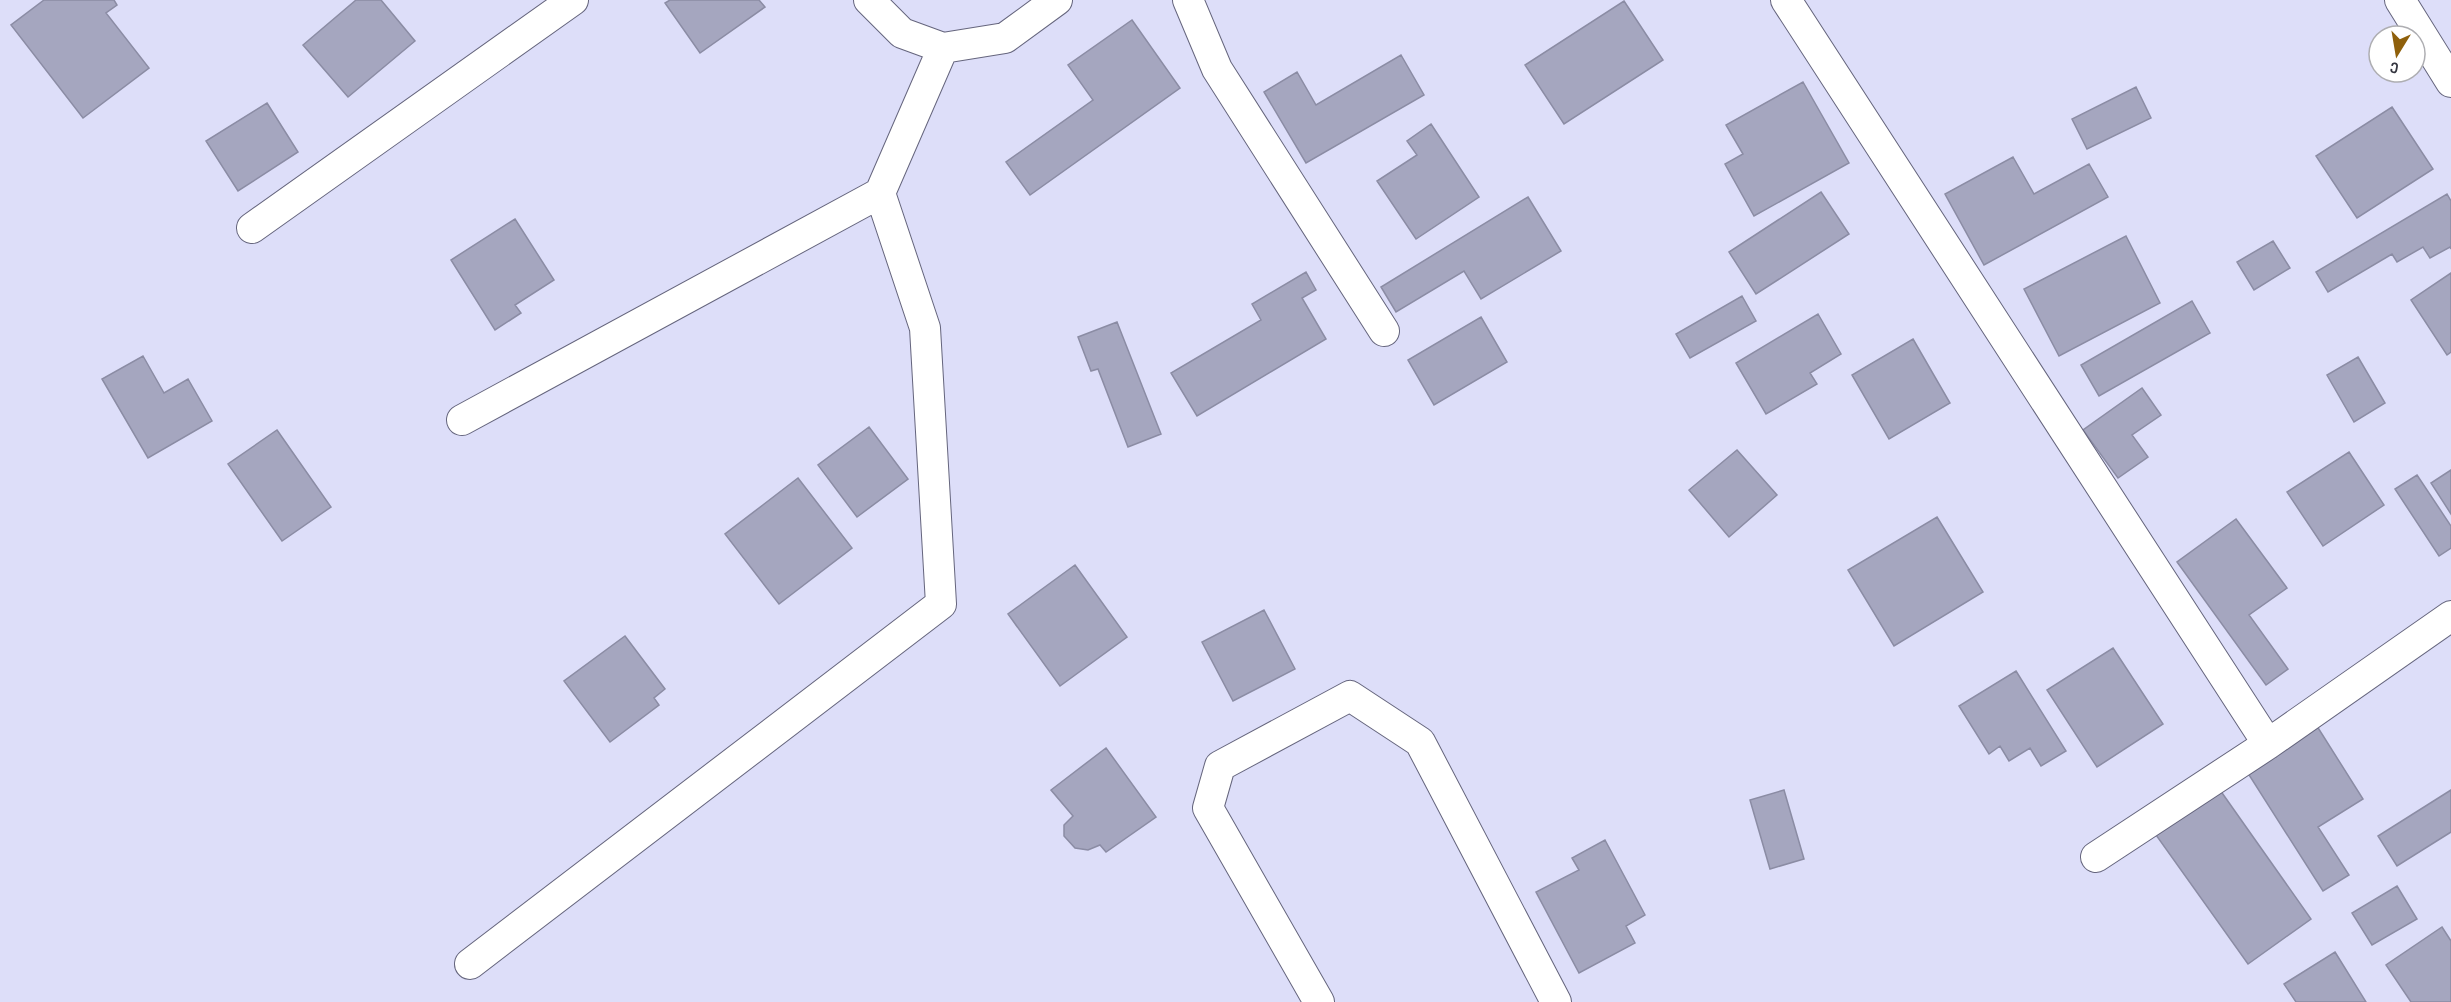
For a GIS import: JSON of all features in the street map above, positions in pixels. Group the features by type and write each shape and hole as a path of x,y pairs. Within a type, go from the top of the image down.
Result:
{"street":[{"path":"252,228 573,0"},
{"path":"869,0 902,33 943,48 1005,38 1057,0"},
{"path":"1188,0 1218,69 1384,331"},
{"path":"1786,0 2268,744"},
{"path":"2400,0 2451,82"},
{"path":"462,420 880,193 943,48"},
{"path":"470,964 940,604 925,328 880,193"},
{"path":"2096,856 2268,744 2451,616"},
{"path":"1319,1002 1208,808 1220,766 1350,696 1420,742 1556,1002"}],"building":[{"path":"44,0 114,0 117,5 106,13 149,68 83,118 11,25"},
{"path":"356,0 381,0 415,41 348,97 303,45"},
{"path":"670,0 759,0 765,7 700,53 665,3"},
{"path":"1624,1 1663,60 1564,124 1525,65"},
{"path":"1132,20 1180,88 1030,195 1006,162 1093,100 1068,65"},
{"path":"1401,55 1424,95 1306,163 1264,92 1297,72 1316,105"},
{"path":"1803,82 1849,163 1754,216 1725,164 1743,154 1726,125"},
{"path":"2136,87 2151,118 2087,149 2072,119"},
{"path":"267,103 298,152 238,191 206,141"},
{"path":"2392,107 2433,169 2357,218 2316,156"},
{"path":"1431,124 1479,197 1416,239 1377,181 1417,155 1407,141"},
{"path":"2013,157 2034,194 2089,164 2108,197 1984,265 1945,194"},
{"path":"1821,192 1849,234 1756,294 1729,252"},
{"path":"2447,194 2451,201 2451,249 2450,247 2430,258 2423,247 2397,262 2392,254 2328,292 2316,272"},
{"path":"1528,197 1561,251 1481,299 1464,271 1396,312 1381,287"},
{"path":"515,219 554,280 515,305 521,313 495,330 451,260"},
{"path":"2126,236 2160,303 2059,356 2024,289"},
{"path":"2273,241 2290,268 2254,290 2237,262"},
{"path":"1306,272 1316,290 1302,298 1326,339 1197,416 1171,373 1261,320 1252,304"},
{"path":"2451,273 2451,352 2447,355 2411,300"},
{"path":"1742,296 1756,321 1690,358 1676,334"},
{"path":"2192,301 2210,333 2099,396 2081,365"},
{"path":"1818,314 1841,354 1810,373 1817,384 1766,414 1736,363"},
{"path":"1481,317 1507,362 1434,405 1408,360"},
{"path":"1117,322 1161,434 1128,447 1098,369 1091,371 1078,337"},
{"path":"1913,339 1950,403 1889,439 1852,375"},
{"path":"143,356 164,393 188,379 212,421 148,458 102,379"},
{"path":"2358,357 2385,403 2354,422 2327,375"},
{"path":"2142,388 2161,415 2132,435 2148,457 2118,478 2083,430"},
{"path":"869,427 908,479 857,517 818,465"},
{"path":"277,430 331,507 282,541 228,464"},
{"path":"1737,450 1777,495 1729,537 1689,490"},
{"path":"2349,452 2384,505 2323,546 2287,492"},
{"path":"2451,470 2451,514 2431,483"},
{"path":"2417,475 2451,526 2451,548 2439,556 2395,489"},
{"path":"798,478 852,548 779,604 725,534"},
{"path":"1937,517 1983,592 1894,646 1848,570"},
{"path":"2236,519 2287,588 2249,615 2288,669 2266,685 2177,562"},
{"path":"1075,565 1127,637 1060,686 1008,614"},
{"path":"1264,610 1295,669 1233,701 1202,642"},
{"path":"625,636 665,689 654,698 659,705 610,742 564,681"},
{"path":"2113,648 2163,724 2097,767 2047,690"},
{"path":"2016,671 2066,751 2041,766 2030,748 2009,761 2000,746 1989,754 1959,706"},
{"path":"2315,723 2363,799 2318,827 2349,875 2323,891 2244,767"},
{"path":"1106,748 1156,817 1106,852 1100,845 1088,850 1075,848 1064,836 1064,825 1073,816 1051,790"},
{"path":"1784,790 1804,859 1770,869 1750,800"},
{"path":"2220,790 2311,919 2248,964 2156,835"},
{"path":"2451,790 2451,832 2397,866 2378,836"},
{"path":"1605,840 1645,915 1626,926 1635,943 1579,973 1536,892 1579,870 1572,858"},
{"path":"2397,886 2417,919 2372,945 2352,913"},
{"path":"2442,927 2451,941 2451,1002 2411,1002 2386,965"},
{"path":"2335,952 2366,1002 2296,1002 2284,984"}]}
